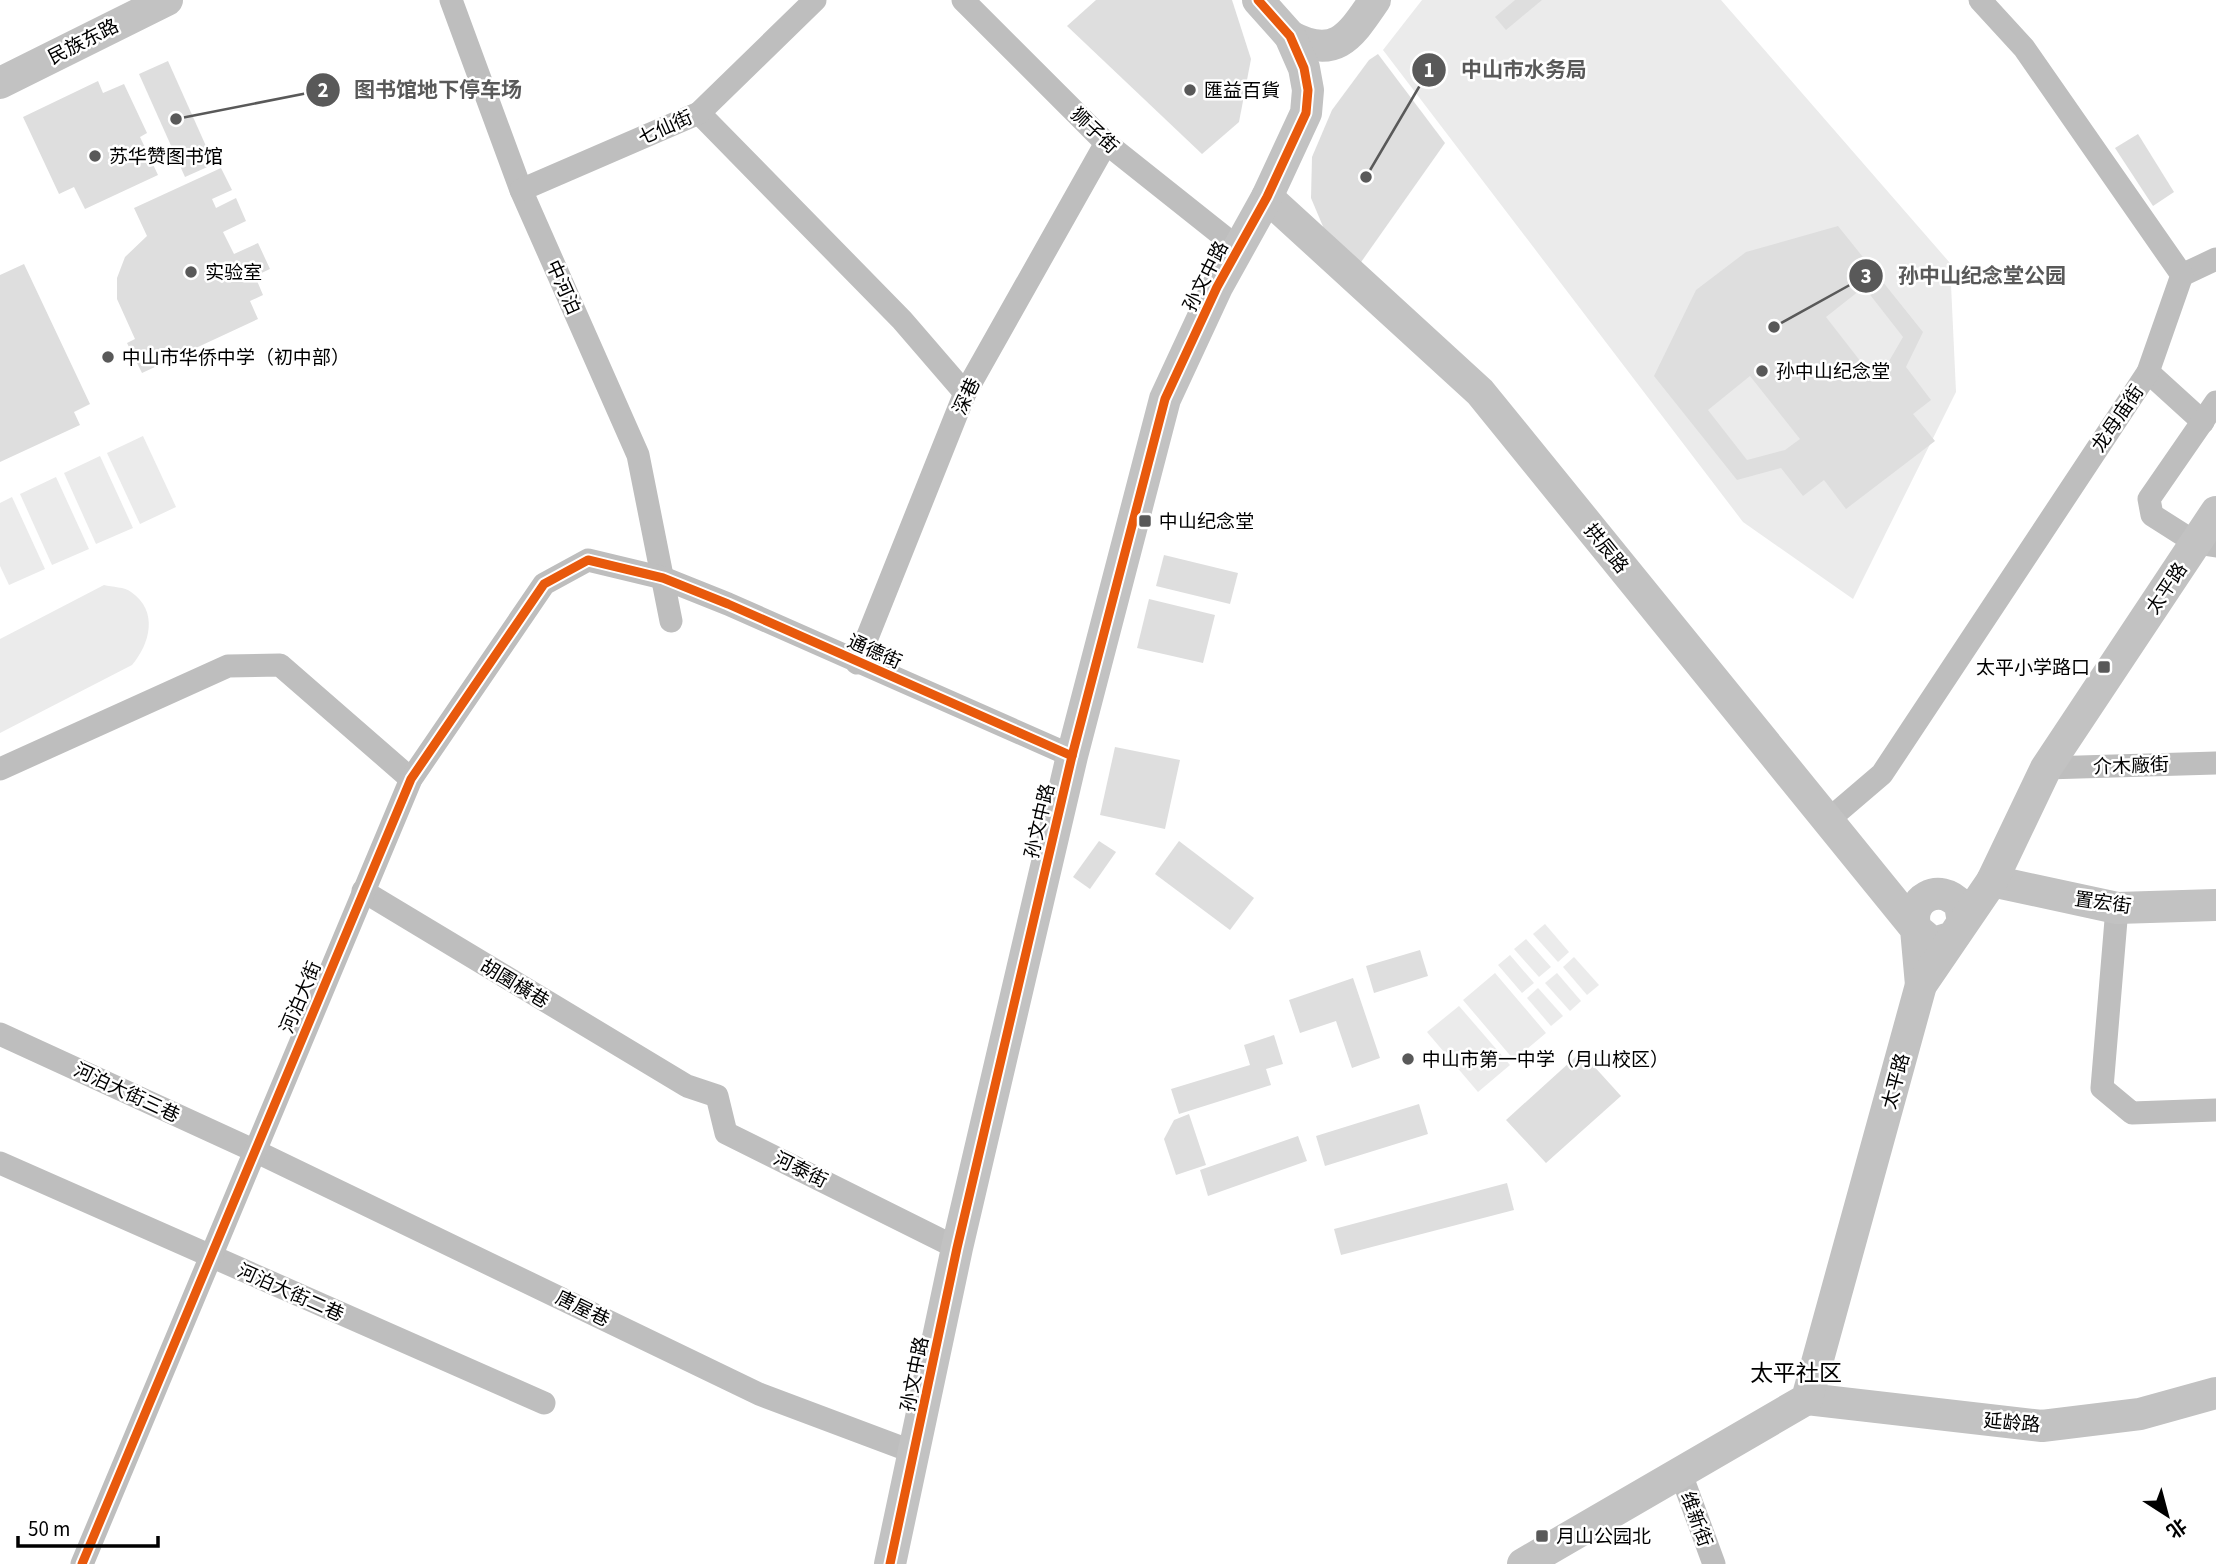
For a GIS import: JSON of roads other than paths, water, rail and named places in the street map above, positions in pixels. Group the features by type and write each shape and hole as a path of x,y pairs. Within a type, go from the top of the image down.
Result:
{"street":[{"name":"民族东路","path":"0,83 167,0"},
{"name":"中河泊","path":"451,0 521,190 638,455 671,621"},
{"name":"七仙街","path":"521,190 699,113 815,0"},
{"name":"狮子街","path":"962,0 1107,144 1238,248"},
{"path":"1258,0 1290,36 1303,44 1330,46 1352,33 1375,0"},
{"path":"1980,0 2024,48 2182,275 2216,259"},
{"name":"孙文中路","path":"890,1564 916,1453 957,1248 1072,757 1166,398 1217,287 1267,197 1306,113 1308,90 1304,68 1290,36"},
{"path":"699,113 902,320 965,393"},
{"name":"深巷","path":"858,663 965,393 1107,144"},
{"name":"拱辰路","path":"1267,197 1480,392 1827,821 1908,910"},
{"name":"龙母庙街","path":"1827,821 1881,774 2148,372 2182,275"},
{"path":"2148,372 2203,422"},
{"path":"2206,544 2152,515 2150,499 2216,402"},
{"name":"太平路","path":"1807,1399 1921,985 1990,883 2046,768 2206,544 2216,512"},
{"name":"河泊大街","path":"82,1564 411,779 544,583 588,560 663,578"},
{"name":"通德街","path":"663,578 1072,757"},
{"path":"0,769 228,666 280,665 411,779"},
{"name":"介木廠街","path":"2046,768 2216,763"},
{"path":"1908,910 1930,894 1947,894 1990,883"},
{"name":"置宏街","path":"1990,883 2117,908 2216,905"},
{"name":"胡園橫巷","path":"363,891 668,1074"},
{"path":"1908,910 1922,936 1937,942 1958,930 1960,905 1947,894"},
{"path":"2117,908 2102,1088 2132,1113 2216,1110"},
{"path":"1908,910 1921,985"},
{"name":"河泊大街三巷","path":"0,1034 255,1151"},
{"name":"河泰街","path":"668,1074 687,1086 717,1096 726,1133 957,1248"},
{"name":"唐屋巷","path":"255,1151 759,1394 916,1453"},
{"name":"河泊大街二巷","path":"0,1164 544,1403"},
{"name":"延龄路","path":"1807,1399 2042,1426 2140,1414 2216,1393"},
{"path":"1543,1559 1807,1399"},
{"name":"维新街","path":"1681,1474 1714,1564"}],"place":[{"name":"匯益百貨","path":"1190,90"},
{"name":"图书馆地下停车场","path":"176,119"},
{"name":"苏华赞图书馆","path":"95,156"},
{"name":"中山市水务局","path":"1366,177"},
{"name":"实验室","path":"191,272"},
{"name":"孙中山纪念堂公园","path":"1774,327"},
{"name":"中山市华侨中学（初中部）","path":"108,357"},
{"name":"孙中山纪念堂","path":"1762,371"},
{"name":"中山纪念堂","path":"1145,521"},
{"name":"太平小学路口","path":"2104,667"},
{"name":"中山市第一中学（月山校区）","path":"1408,1059"},
{"name":"月山公园北","path":"1542,1536"}],"district":[{"name":"太平社区","path":"1796,1373"}]}
